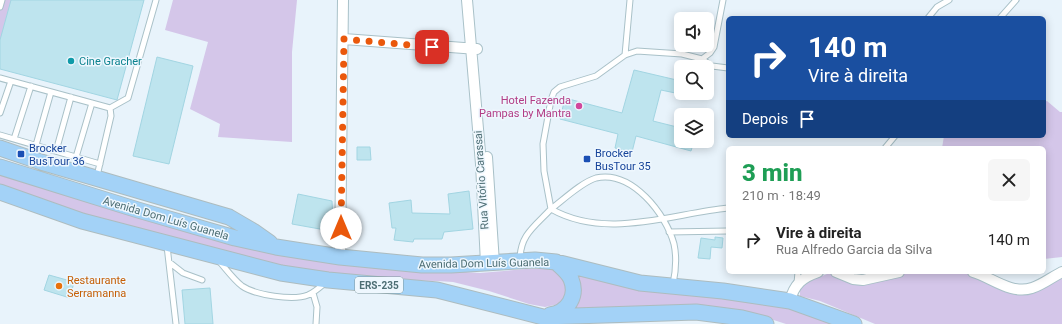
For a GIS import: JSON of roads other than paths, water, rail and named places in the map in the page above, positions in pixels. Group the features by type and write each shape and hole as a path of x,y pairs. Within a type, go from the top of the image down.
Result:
{"main road":[{"path":"0,148 41,162 99,171 229,217 276,247"},
{"name":"Avenida Dom Luís Guanela","path":"0,167 116,204 236,238 276,247 340,257 422,265 520,261 556,262 634,282 723,291 790,301 854,324"},
{"path":"99,171 116,204"},
{"name":"Avenida Dom Luís Guanela","path":"0,192 82,221 281,274 437,290 543,316 696,312 742,318 766,324"},
{"path":"543,316 561,312 568,306 573,296 573,286 570,277 556,262"}],"street":[{"path":"340,257 344,39 343,0"},
{"name":"Rua Vitório Carassai","path":"467,0 474,50"},
{"name":"Rua Vitório Carassai","path":"473,0 474,50 490,263"},
{"path":"344,39 474,50"},
{"path":"980,274 1009,288 1020,290 1031,288 1062,272"},
{"path":"790,301 792,292 797,284 813,274"},
{"path":"841,274 853,279 863,280 890,274"}],"lane":[{"path":"0,7 2,0"},
{"path":"0,78 110,108 128,98 156,0"},
{"path":"625,55 630,0"},
{"path":"702,59 710,53 714,47 723,0"},
{"path":"930,16 937,7 948,0"},
{"path":"1002,16 1016,0"},
{"path":"726,68 712,66 702,59 682,54 637,51 625,55 596,76 569,83 560,87 554,92 550,100 542,151 551,209 563,216 598,224 621,224 726,208"},
{"path":"0,113 11,81"},
{"path":"14,139 31,86"},
{"path":"36,145 51,92"},
{"path":"56,151 71,97"},
{"path":"76,157 92,103"},
{"path":"0,135 76,157 99,171 111,116 110,108"},
{"path":"887,146 893,138"},
{"path":"520,261 520,250 524,238 551,209 584,184 596,178 612,178 628,182 645,196 662,218 669,232 676,255 676,269 673,287"},
{"path":"669,232 726,231"},
{"path":"166,243 176,324"},
{"path":"214,256 241,285 253,292 292,297 306,296 313,293 328,280"},
{"path":"169,262 183,273 202,280"},
{"path":"797,284 798,274"},
{"path":"313,293 317,307 316,324"}],"place":[{"name":"Cine Gracher","path":"71,61"},
{"name":"Hotel Fazenda Pampas by Mantra","path":"579,106"},
{"name":"Brocker BusTour 36","path":"21,154"},
{"name":"Brocker BusTour 35","path":"587,159"},
{"name":"Restaurante Serramanna","path":"59,286"}]}
